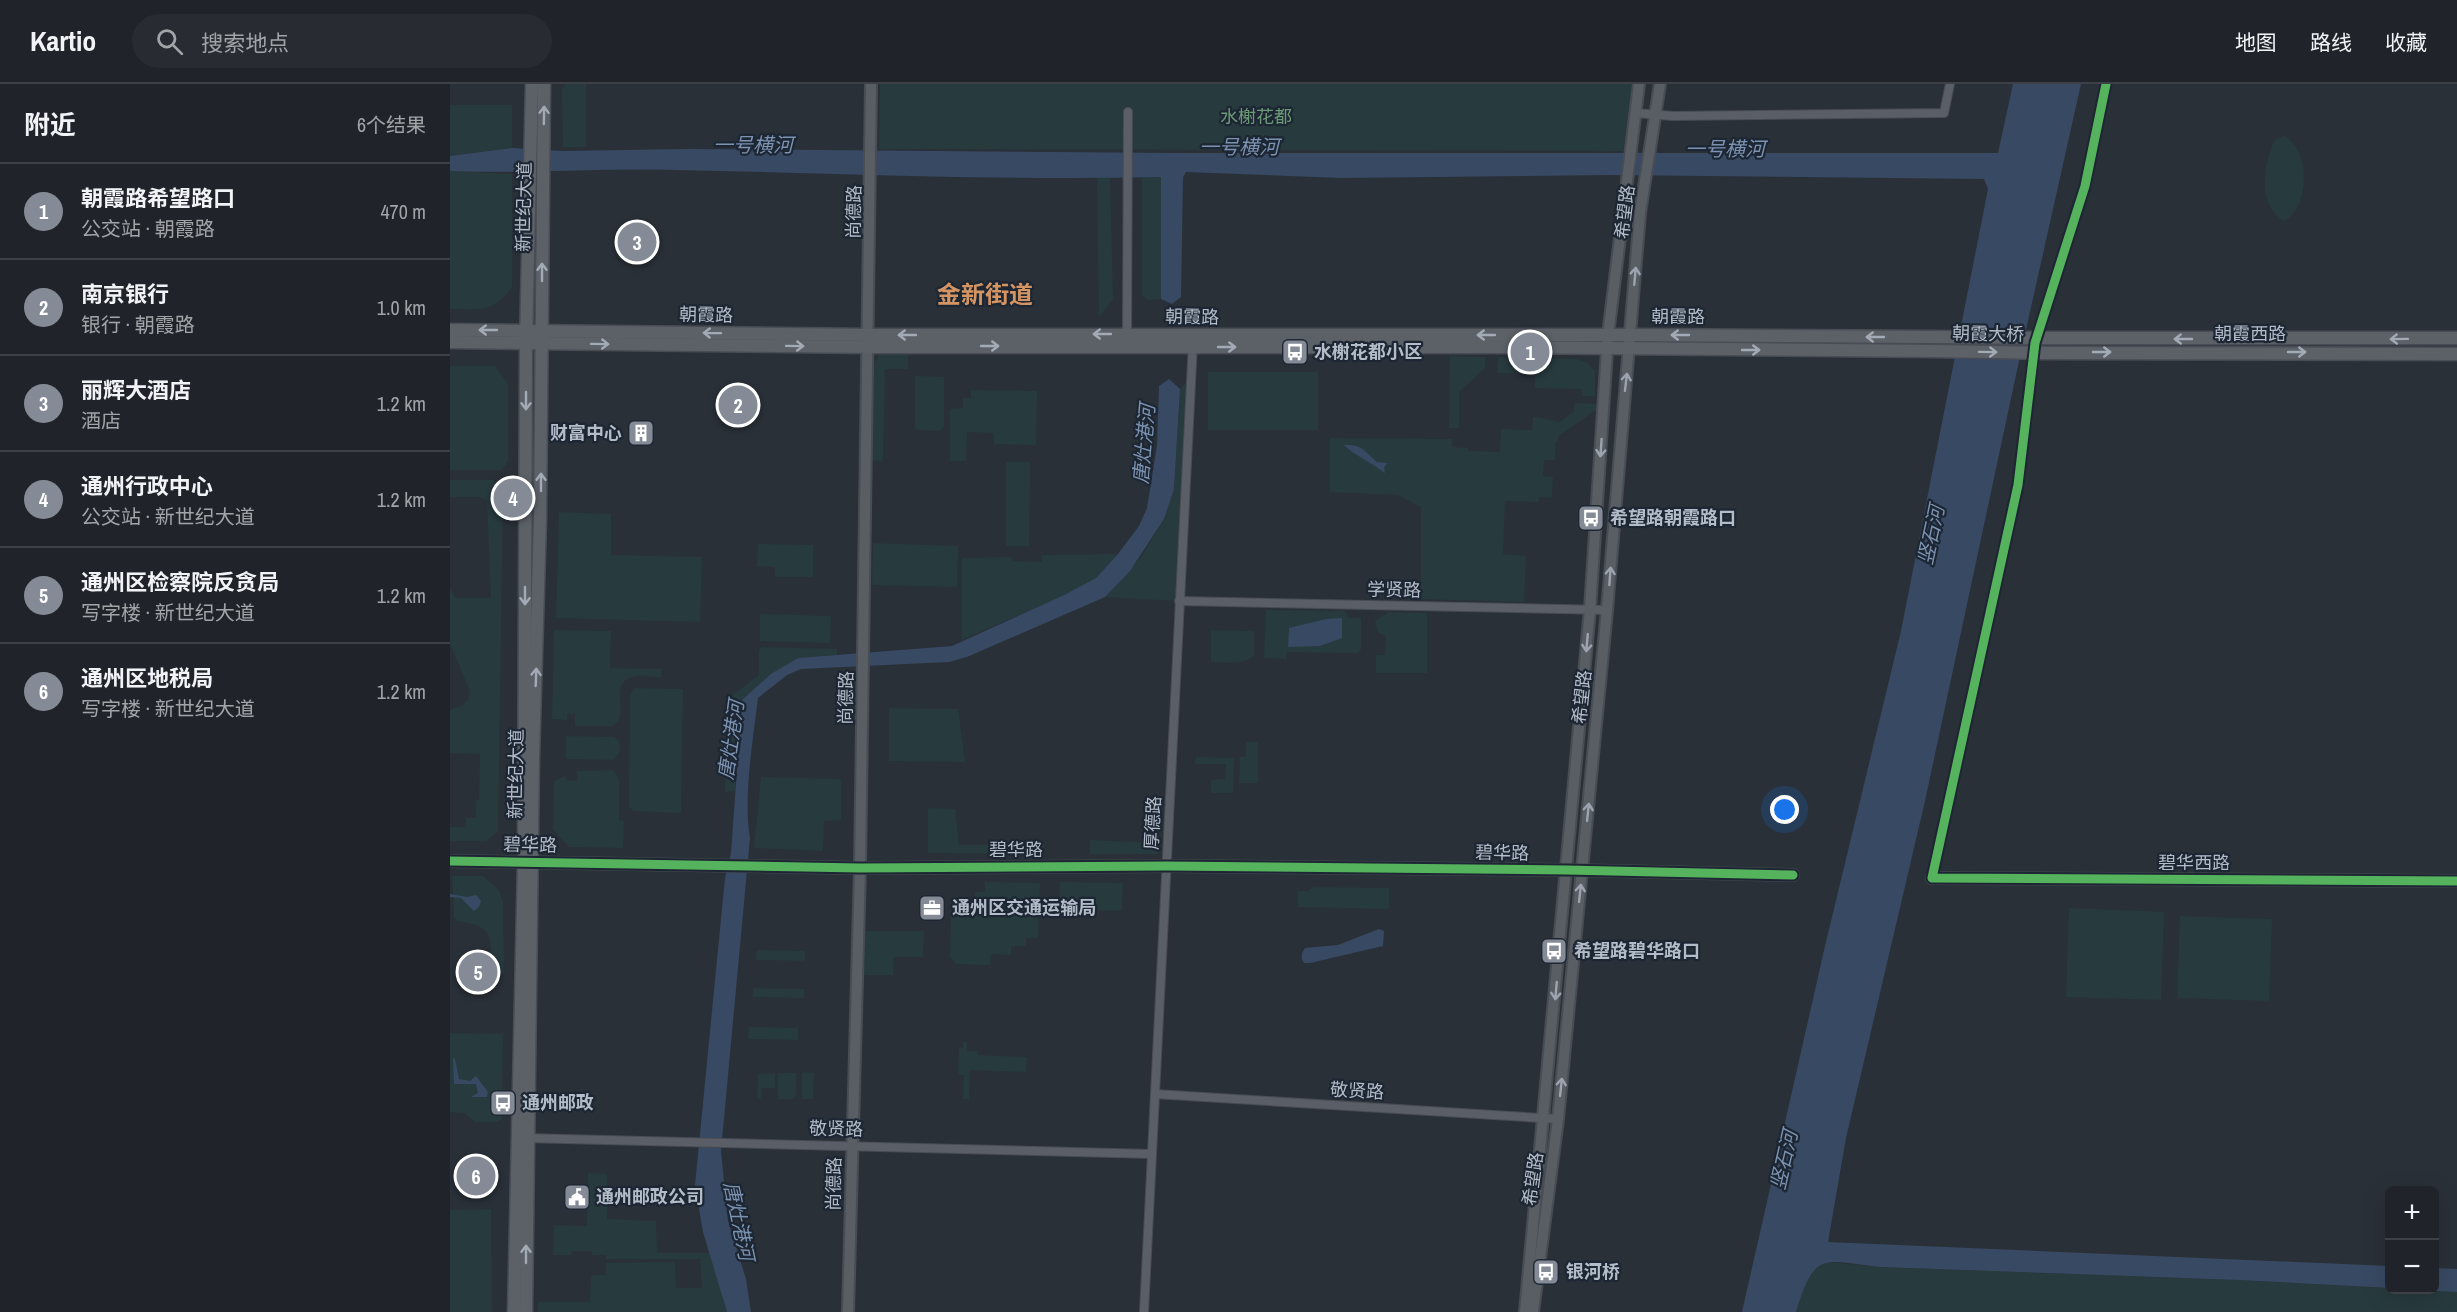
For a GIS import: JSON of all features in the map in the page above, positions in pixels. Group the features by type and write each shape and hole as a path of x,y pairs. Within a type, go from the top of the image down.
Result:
{"main road":[{"name":"新世纪大道","path":"532,84 537,145"},
{"name":"新世纪大道","path":"529,862 526,330 537,145 544,84"},
{"name":"新世纪大道","path":"526,1312 524,1138 529,862 540,520 541,337 536,179"},
{"name":"朝霞路","path":"450,330 526,330 541,337"},
{"name":"朝霞路","path":"1194,341 1608,335 1934,337"},
{"name":"朝霞路","path":"450,342 526,343 541,337 869,341 1127,340 1630,349 1932,351"},
{"name":"朝霞大桥","path":"1934,337 2044,338"},
{"name":"朝霞西路","path":"2044,338 2457,338"},
{"name":"朝霞大桥","path":"1932,351 2043,352"},
{"name":"朝霞西路","path":"2043,352 2457,354"},
{"name":"新世纪大道","path":"514,1312 524,1138"}],"street":[{"name":"尚德路","path":"848,1312 860,868 871,84"},
{"name":"希望路","path":"1525,1312 1590,609 1608,335 1639,84"},
{"name":"希望路","path":"1533,1312 1558,1119 1607,610 1640,213 1660,84"},
{"path":"1635,113 1655,115 1944,113 1950,84"},
{"path":"1932,878 2018,485 2035,343 2085,186 2106,84"},
{"path":"1127,340 1128,112"},
{"name":"厚德路","path":"1144,1312 1194,341"},
{"name":"学贤路","path":"1179,602 1607,610"},
{"name":"碧华路","path":"450,861 860,868 1166,866 1793,875"},
{"name":"碧华西路","path":"1932,878 2457,881"},
{"name":"敬贤路","path":"1155,1094 1558,1119"},
{"name":"敬贤路","path":"524,1138 852,1144 1152,1154"}],"green space":[{"path":"566,84 586,84 586,147 563,147 562,90"},
{"name":"水榭花都","path":"880,84 1633,84 1623,151 879,149"},
{"path":"450,105 512,105 512,148 450,156"},
{"path":"2284,136 2293,143 2299,153 2304,178 2299,204 2293,214 2284,221 2275,214 2266,195 2265,173 2274,141"},
{"path":"450,171 512,174 512,287 499,302 485,308 450,309"},
{"path":"1097,177 1110,177 1113,299 1099,317"},
{"path":"1142,177 1161,177 1161,299 1148,300 1142,295"},
{"path":"879,355 908,355 908,369 885,369 883,461 871,460 874,370"},
{"path":"1450,356 1485,357 1485,368 1459,392 1459,428 1449,428"},
{"path":"1498,357 1577,359 1587,363 1595,371 1595,396 1582,396 1582,389 1535,388 1535,374 1497,373"},
{"path":"450,366 495,366 508,384 508,461 502,470 450,470"},
{"path":"1208,372 1318,372 1318,430 1208,430"},
{"path":"915,376 944,377 944,426 940,431 918,430 915,427"},
{"path":"1189,379 1176,601 1105,597 1142,556 1164,519 1174,489 1180,389"},
{"path":"971,390 1037,391 1036,445 994,444 994,433 967,432 966,461 950,461 950,409 963,408 963,398 971,398"},
{"path":"1575,403 1596,404 1596,410 1560,435 1555,444 1555,460 1544,460 1543,476 1553,477 1552,498 1539,497 1539,502 1505,501 1503,554 1526,556 1524,602 1421,599 1421,507 1398,495 1330,492 1330,438 1452,439 1452,447 1468,448 1468,451 1500,452 1501,429 1532,430 1533,417 1560,422 1574,411"},
{"path":"1006,462 1030,462 1029,546 1006,546"},
{"path":"450,480 493,480 503,490 498,831 486,841 450,841 450,827 465,827 466,818 476,818 476,801 479,800 480,754 450,753 450,710 463,705 468,700 470,691 450,643 450,587 455,598 491,598 487,501 480,497 450,497"},
{"path":"559,512 611,514 611,555 702,557 700,622 556,618"},
{"path":"873,543 958,546 957,587 872,585"},
{"path":"758,544 813,545 813,577 775,577 775,567 757,566"},
{"path":"1118,554 1096,578 1064,595 962,640 962,558 1009,557 1012,561 1042,562 1042,555"},
{"path":"1266,610 1345,611 1349,618 1361,618 1361,649 1357,653 1287,652 1286,659 1264,658"},
{"path":"1389,612 1427,613 1427,673 1376,673 1376,655 1385,655 1386,636 1378,633 1375,621"},
{"path":"760,614 831,616 830,643 760,641"},
{"path":"554,630 611,631 610,668 662,669 661,677 639,676 625,680 620,693 620,715 618,722 613,726 575,726 575,714 567,714 567,720 552,719"},
{"path":"1211,630 1254,631 1254,655 1240,662 1211,662"},
{"path":"762,647 837,649 837,655 798,658 742,700 735,791 725,792 726,700 759,675 759,650"},
{"path":"634,688 683,689 681,813 634,811 629,807 630,695"},
{"path":"889,708 958,709 965,762 889,761"},
{"path":"566,736 614,737 619,741 620,751 614,760 566,759"},
{"path":"1246,742 1258,742 1258,783 1239,783 1240,757 1246,757"},
{"path":"1196,757 1234,758 1233,793 1211,793 1211,780 1225,779 1226,764 1195,764"},
{"path":"613,770 619,779 619,820 624,821 623,848 569,847 553,829 554,781 565,776 567,780 577,781 577,771"},
{"path":"761,777 841,779 841,820 824,821 823,851 754,848"},
{"path":"928,808 955,809 959,845 1044,844 1044,854 928,853"},
{"path":"1090,840 1159,843 1158,854 1090,854"},
{"path":"452,876 483,876 499,890 503,902 504,974 491,974 491,943 486,931 479,926 457,921 454,917"},
{"path":"985,882 1040,883 1038,938 1026,938 1026,946 1011,946 1011,955 991,954 990,965 956,964 950,957 951,916 974,917 975,892 985,892"},
{"path":"1060,882 1123,883 1122,911 1059,910"},
{"path":"1313,887 1389,888 1389,909 1298,907 1298,891 1308,891"},
{"path":"2069,908 2164,912 2161,1000 2066,997"},
{"path":"2180,916 2272,919 2269,1001 2177,998"},
{"path":"865,931 924,931 923,957 894,957 893,975 864,975"},
{"path":"757,950 805,951 805,961 756,960"},
{"path":"753,988 804,989 804,998 753,997"},
{"path":"749,1027 798,1028 798,1040 748,1039"},
{"path":"450,1033 503,1034 502,1119 496,1122 475,1122 465,1113 450,1112"},
{"path":"963,1042 967,1042 967,1051 977,1051 978,1055 1027,1057 1026,1072 970,1070 969,1099 963,1099 964,1075 958,1075 959,1048 963,1048"},
{"path":"802,1072 814,1073 813,1099 802,1099"},
{"path":"758,1073 775,1074 775,1088 762,1088 761,1098 757,1098"},
{"path":"778,1073 796,1073 796,1095 792,1099 778,1099"},
{"path":"588,1173 607,1174 607,1219 656,1221 657,1253 710,1253 727,1312 538,1312 538,1302 590,1302 591,1275 606,1275 606,1263 675,1262 676,1288 702,1288 700,1259 606,1259 606,1255 592,1255 592,1251 572,1251 571,1255 553,1255 554,1225 587,1226"},
{"path":"491,1209 492,1312 450,1312 450,1210"},
{"path":"1827,1262 1881,1267 2239,1280 2385,1288 2385,1294 2457,1292 2457,1312 1796,1312 1804,1285 1813,1269"}],"water":[{"name":"竖石河","path":"2013,84 2081,84 1925,801 1846,1138 1828,1242 2385,1266 2385,1288 1881,1267 1834,1262 1816,1268 1809,1278 1796,1312 1742,1312 1825,946 1901,631 1988,189 1984,179 1611,175 1341,178 1186,172 1183,177 1181,297 1172,304 1161,299 1161,177 980,177 648,170 450,171 450,156 512,148 562,151 688,149 1179,153 1998,153"},
{"path":"1169,379 1180,389 1174,489 1164,519 1130,571 1105,597 967,657 949,662 801,669 787,675 758,698 748,787 750,838 721,1151 728,1221 746,1279 751,1312 727,1312 703,1232 695,1185 725,878 731,853 742,700 771,674 798,658 952,646 1096,578 1139,526 1147,508 1157,446 1159,386"},
{"path":"1344,445 1360,447 1377,462 1388,463 1384,467 1385,473 1354,453"},
{"path":"1342,618 1342,638 1320,646 1288,647 1289,628 1326,619"},
{"path":"450,894 467,897 476,895 481,901 479,907 474,911 461,898 450,897"},
{"path":"1379,929 1384,931 1383,946 1310,963 1303,961 1302,955 1305,948 1338,945"},
{"path":"453,1058 459,1079 470,1081 476,1076 488,1092 487,1097 471,1097 478,1093 476,1084 454,1084"},
{"path":"2439,1268 2457,1269 2457,1292 2439,1291"}],"cycle path":[{"path":"2106,84 2085,186 2035,343 2018,485 1932,878 2457,881"},
{"path":"450,861 860,868 1166,866 1793,875"}],"place":[{"name":"丽辉大酒店","path":"637,242"},
{"name":"水榭花都小区","path":"1295,352"},
{"name":"朝霞路希望路口","path":"1530,352"},
{"name":"南京银行","path":"738,405"},
{"name":"财富中心","path":"641,433"},
{"name":"通州行政中心","path":"513,498"},
{"name":"希望路朝霞路口","path":"1591,518"},
{"name":"通州区交通运输局","path":"932,908"},
{"name":"希望路碧华路口","path":"1554,951"},
{"name":"通州区检察院反贪局","path":"478,972"},
{"name":"通州邮政","path":"503,1103"},
{"name":"通州区地税局","path":"476,1176"},
{"name":"通州邮政公司","path":"577,1197"},
{"name":"银河桥","path":"1546,1272"}],"district":[{"name":"金新街道","path":"985,295"}],"water label":[{"name":"一号横河","path":"753,145"},
{"name":"一号横河","path":"1239,147"},
{"name":"一号横河","path":"1725,149"},
{"name":"唐灶港河","path":"1144,444"},
{"name":"唐灶港河","path":"731,740"},
{"name":"唐灶港河","path":"739,1221"}]}
